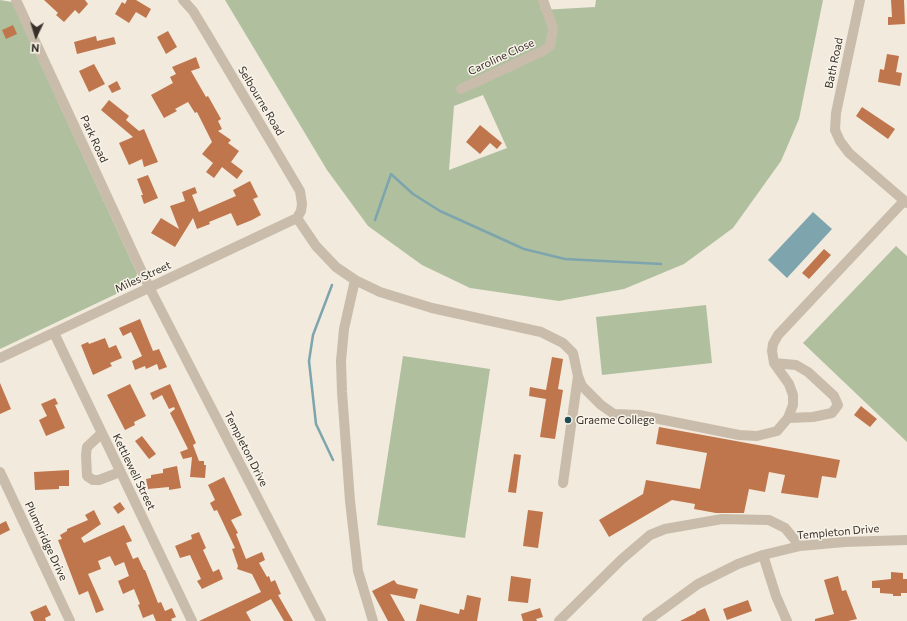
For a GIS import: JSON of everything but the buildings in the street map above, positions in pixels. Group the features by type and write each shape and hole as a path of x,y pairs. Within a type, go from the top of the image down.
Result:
{"street":[{"name":"Park Road","path":"16,0 149,287"},
{"name":"Selbourne Road","path":"182,0 193,11 300,191 302,204 301,212 297,218"},
{"name":"Caroline Close","path":"461,89 543,51 550,46 553,28 543,0"},
{"name":"Bath Road","path":"860,0 836,114 836,130 840,141 849,153 906,202"},
{"path":"297,218 316,246 336,267 355,280 380,292 432,308 541,332 568,347 573,353 578,376 589,394 614,414 639,415 739,435 757,436 777,431 788,418 793,405 793,395 789,384 774,363 772,351 773,344 778,335 906,202"},
{"name":"Miles Street","path":"0,358 297,218"},
{"path":"355,280 344,329 341,361 342,392 350,501 358,571 373,621"},
{"name":"Templeton Drive","path":"149,287 321,621"},
{"name":"Kettlewell Street","path":"54,332 192,621"},
{"path":"774,363 796,365 808,372 834,396 838,405 832,413 813,417 788,418"},
{"path":"563,483 578,376"},
{"path":"102,433 87,447 87,476 93,480 99,480 120,472"},
{"name":"Plumbridge Drive","path":"0,472 70,621"},
{"path":"559,621 622,559 650,535 665,529 722,519 768,520 785,528 800,546"},
{"name":"Templeton Drive","path":"646,621 698,584 738,564 763,555 800,546 844,542 907,540"},
{"path":"763,555 774,590 787,621"}],"green space":[{"path":"0,0 12,2 137,273 136,281 131,287 0,349"},
{"path":"225,0 539,0 541,10 595,7 596,0 823,0 799,119 781,161 733,228 684,264 624,289 559,301 470,288 422,265 368,226 327,170","holes":["483,95 507,148 449,170 454,106"]},
{"path":"896,246 907,256 907,442 803,343"},
{"path":"706,305 712,363 602,375 596,317"},
{"path":"403,356 490,369 465,538 377,525"}],"water":[{"path":"813,212 832,229 787,278 768,260"}],"waterway":[{"path":"375,220 391,174 413,194 440,211 524,249 565,259 661,264"},
{"path":"332,285 313,335 309,361 316,424 333,460"}],"place":[{"name":"Graeme College","path":"568,420"}]}
